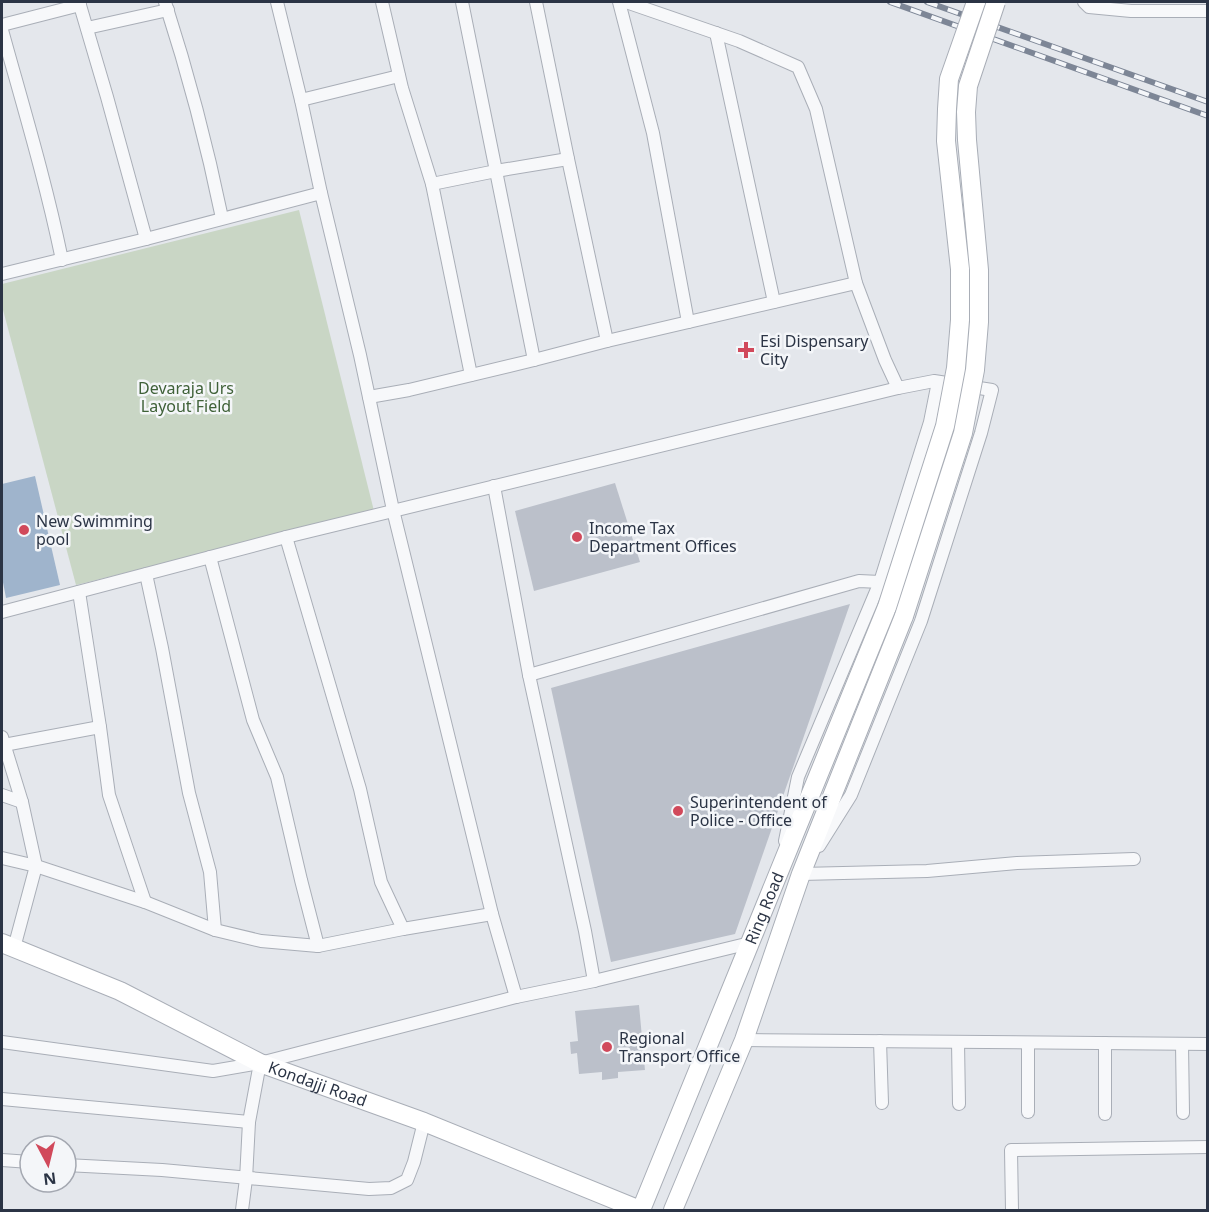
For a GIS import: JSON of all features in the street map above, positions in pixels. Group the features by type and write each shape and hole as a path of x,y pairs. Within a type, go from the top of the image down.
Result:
{"main road":[{"name":"Ring Road","path":"641,1210 887,607 945,426 956,368 960,320 960,269 946,141 949,80 976,2"},
{"path":"673,1210 744,1040 801,874 904,616 963,433 975,370 979,322 979,270 966,112 968,86 996,2"},
{"name":"Kondajji Road","path":"8,946 120,991 260,1063 424,1122 641,1210"}],"street":[{"path":"277,2 393,510 492,914 516,997"},
{"path":"382,2 402,88 432,184 471,375"},
{"path":"462,2 534,360"},
{"path":"537,2 607,341"},
{"path":"619,2 653,133 688,322"},
{"path":"626,2 739,41 798,67 816,109 856,283 898,388"},
{"path":"1084,2 1089,7 1131,11 1208,11"},
{"path":"2,25 79,3 147,238"},
{"path":"87,28 166,6 183,58 211,163 222,218"},
{"path":"2,30 7,69 56,229 62,260"},
{"path":"716,33 774,302"},
{"path":"301,100 399,76"},
{"path":"432,184 568,159"},
{"path":"2,274 321,193"},
{"path":"369,397 409,390 856,283"},
{"path":"2,612 393,510 898,388 934,381 992,390 981,434 921,621 851,795 801,874"},
{"path":"779,872 798,777 880,582 930,422 938,382"},
{"path":"494,486 530,675 594,981"},
{"path":"286,537 360,789 381,882 403,929"},
{"path":"210,557 253,720 277,777 318,946"},
{"path":"146,574 189,793 210,872 215,930"},
{"path":"530,675 859,581 880,582"},
{"path":"79,592 109,795 145,902"},
{"path":"8,946 36,866 22,802 3,741 100,727"},
{"path":"2,795 22,802"},
{"path":"2,858 36,866 145,902 215,930 261,941 318,946 492,914"},
{"path":"801,874 927,871 1017,863 1134,859"},
{"path":"2,1042 213,1071 260,1063 516,997 594,981 750,943"},
{"path":"744,1040 1208,1044"},
{"path":"880,1041 882,1103"},
{"path":"958,1042 959,1104"},
{"path":"1028,1043 1028,1112"},
{"path":"1105,1043 1105,1114"},
{"path":"1182,1044 1183,1113"},
{"path":"242,1210 249,1122 260,1063"},
{"path":"2,1099 249,1122"},
{"path":"78,1166 162,1170 369,1189 391,1188 407,1180 424,1122"},
{"path":"1012,1210 1011,1150 1208,1147"},
{"path":"2,1160 18,1161"}],"green space":[{"name":"Devaraja Urs Layout Field","path":"299,210 374,511 76,585 2,306 2,284"}],"water":[{"name":"New Swimming pool","path":"35,476 60,585 6,598 2,577 2,484"}],"building":[{"name":"Income Tax Department Offices","path":"615,483 640,562 534,591 515,511"},
{"name":"Superintendent of Police - Office","path":"850,604 735,934 611,962 551,688"},
{"name":"Regional Transport Office","path":"639,1005 645,1070 618,1072 618,1078 602,1080 602,1072 579,1074 577,1053 571,1054 570,1042 578,1041 575,1011"}],"railway":[{"path":"890,2 1208,116"},
{"path":"927,2 1208,102"}],"place":[{"name":"Esi Dispensary City","path":"746,350"},
{"name":"New Swimming pool","path":"24,530"},
{"name":"Income Tax Department Offices","path":"577,537"},
{"name":"Superintendent of Police - Office","path":"678,811"},
{"name":"Regional Transport Office","path":"607,1047"}]}
